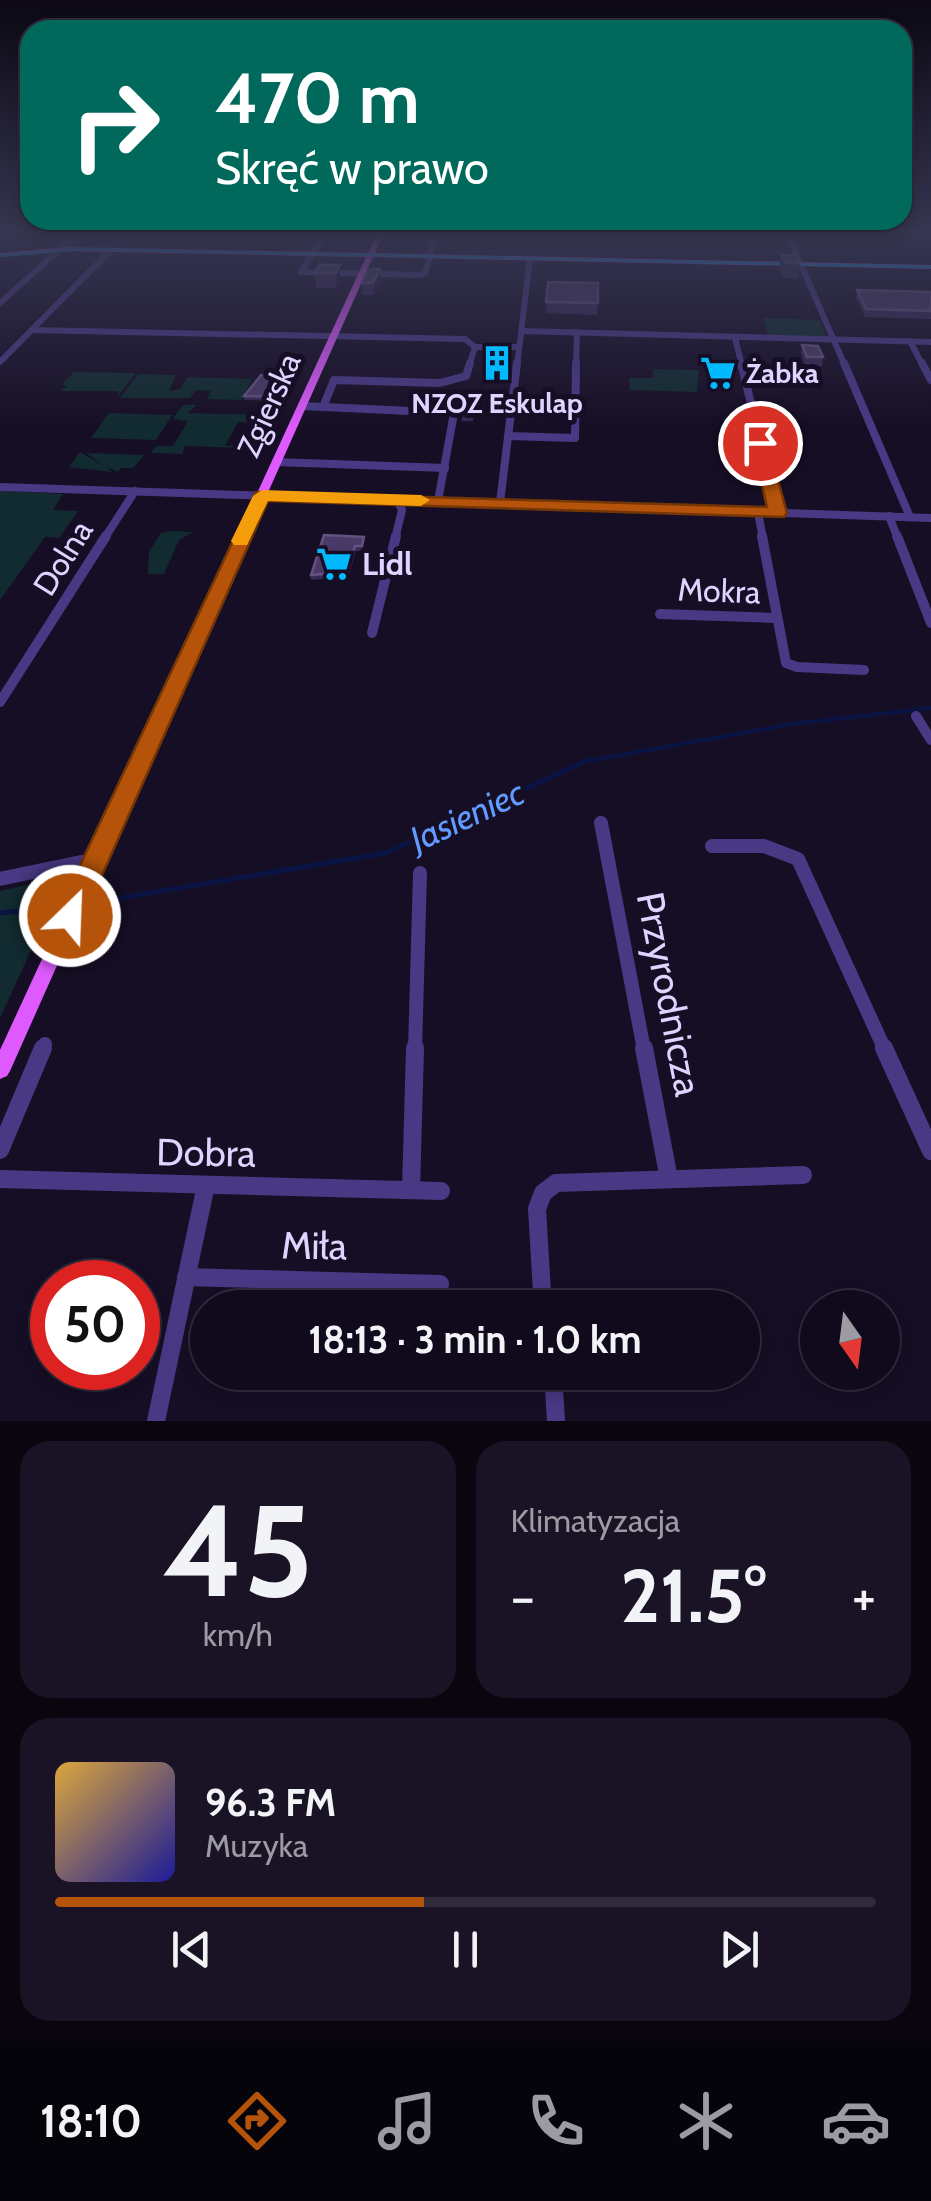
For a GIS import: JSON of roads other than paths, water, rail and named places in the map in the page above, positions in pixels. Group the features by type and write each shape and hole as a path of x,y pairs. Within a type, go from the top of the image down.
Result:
{"main road":[{"name":"Zgierska","path":"0,1071 351,296"}],"street":[{"path":"0,362 65,296"},
{"path":"500,503 526,296"},
{"path":"816,296 910,517"},
{"path":"32,330 465,338 476,346 520,348"},
{"path":"522,332 931,342"},
{"path":"508,436 575,438 577,333"},
{"path":"735,338 778,513"},
{"path":"910,342 931,380"},
{"path":"323,407 334,380 440,383 466,376 476,346"},
{"path":"302,406 454,412 438,501"},
{"path":"276,462 445,468"},
{"path":"0,487 931,518"},
{"name":"Dolna","path":"0,702 135,491"},
{"path":"372,634 402,510 398,500"},
{"path":"758,512 776,618 790,666 864,670"},
{"path":"888,516 931,623"},
{"name":"Mokra","path":"660,614 776,618"},
{"path":"916,716 931,740"},
{"name":"Przyrodnicza","path":"601,823 669,1179"},
{"path":"712,846 764,846 798,860 931,1151"},
{"path":"0,880 81,862 94,863"},
{"path":"411,1190 420,874"},
{"path":"0,1150 45,1044"},
{"path":"542,1290 537,1209 543,1192 556,1183 802,1176"},
{"name":"Dobra","path":"0,1180 441,1192"},
{"path":"156,1421 206,1185"},
{"name":"Miła","path":"186,1278 440,1284"},
{"path":"554,1390 556,1421"}],"waterway":[{"name":"Jasieniec","path":"585,762 792,724 931,708"},
{"name":"Jasieniec","path":"79,905 386,853 585,762"},
{"name":"Jasieniec","path":"0,913 70,906"}],"place":[{"name":"NZOZ Eskulap","path":"497,363"},
{"name":"Żabka","path":"718,373"},
{"name":"Lidl","path":"334,564"}]}
